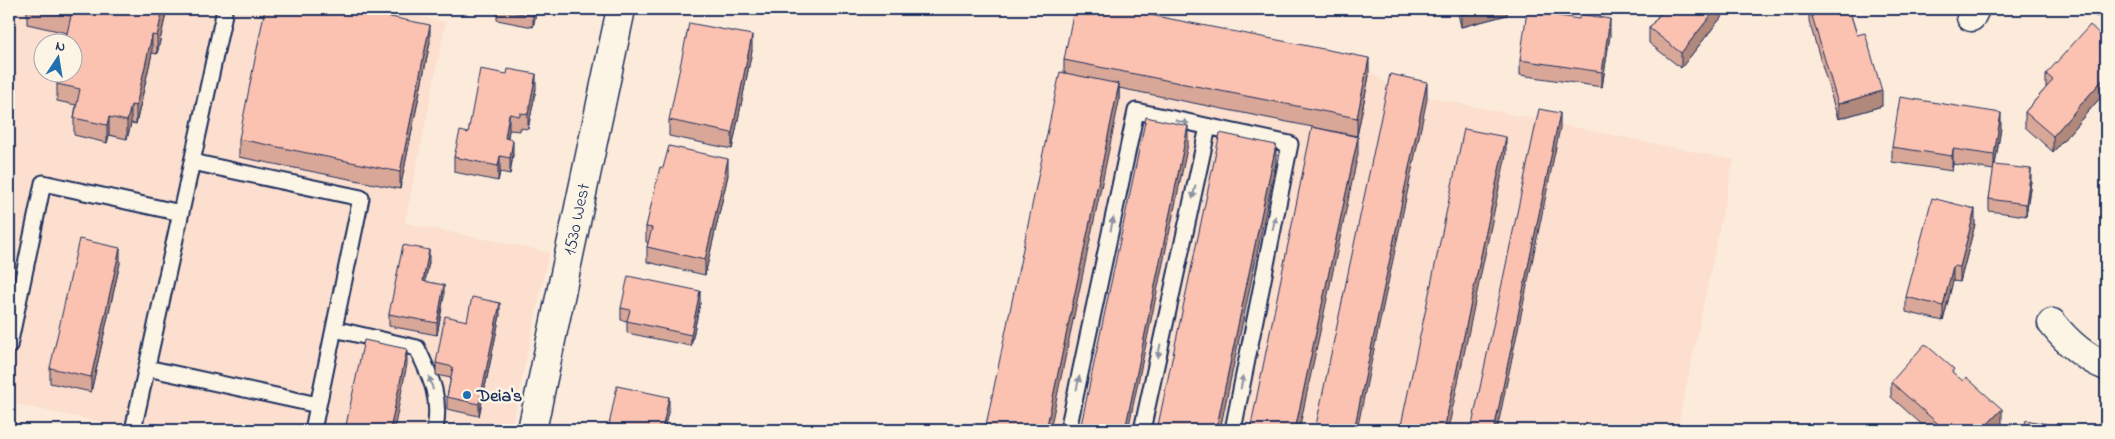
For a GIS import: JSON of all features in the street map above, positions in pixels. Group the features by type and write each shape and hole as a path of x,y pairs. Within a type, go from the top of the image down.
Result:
{"street":[{"name":"1530 West","path":"532,430 621,9"},
{"path":"2052,323 2064,339 2080,353 2106,366"}],"lane":[{"path":"134,430 224,14"},
{"path":"1068,430 1136,111 1290,144 1233,430"},
{"path":"1142,430 1208,127"},
{"path":"192,162 361,198 313,430"},
{"path":"9,346 43,183 181,213"},
{"path":"334,329 417,348 431,378 439,410 435,430"},
{"path":"147,368 318,404"}],"shaded area":[{"path":"9,9 378,9 446,22 405,223 549,252 511,430 138,430 9,403"},
{"path":"1073,16 1374,74 1394,90 1734,160 1677,430 988,430"}],"building":[{"path":"35,9 163,9 157,36 152,35 136,106 131,105 127,121 109,117 107,125 74,118 80,89 57,84 57,82 82,82 82,32 67,32 71,16"},
{"path":"265,9 351,9 430,25 400,172 239,139"},
{"path":"498,9 535,9 533,16"},
{"path":"1074,9 1120,9 1369,58 1357,118 1064,60"},
{"path":"1460,9 1486,9 1461,15"},
{"path":"1664,9 1716,9 1681,53 1649,28"},
{"path":"1810,9 1849,9 1857,35 1865,33 1882,91 1838,104"},
{"path":"1527,11 1579,19 1580,14 1610,19 1602,72 1520,60"},
{"path":"689,23 752,35 732,133 669,120"},
{"path":"2090,25 2106,40 2106,76 2053,136 2025,112 2053,80 2046,74"},
{"path":"480,69 507,74 508,69 536,74 528,114 520,113 520,116 509,114 505,138 513,140 510,158 500,156 498,166 454,157 460,131 468,133"},
{"path":"1060,72 1119,84 1046,430 985,430"},
{"path":"1390,74 1427,82 1354,430 1315,430"},
{"path":"1900,97 2001,113 1994,155 1953,149 1952,156 1892,147"},
{"path":"1539,109 1560,113 1494,430 1471,430"},
{"path":"1146,117 1188,126 1125,430 1080,430"},
{"path":"1312,127 1358,137 1295,430 1250,430"},
{"path":"1464,129 1506,137 1444,430 1400,430"},
{"path":"1220,133 1276,145 1216,430 1157,430"},
{"path":"669,146 728,159 705,260 647,247 652,228 646,227 660,167 663,168"},
{"path":"1994,165 2031,169 2026,204 1989,199"},
{"path":"1932,198 1975,209 1960,267 1953,266 1943,306 1906,297"},
{"path":"79,239 120,248 91,377 50,368"},
{"path":"403,245 429,250 423,281 444,285 437,323 389,314"},
{"path":"628,276 700,291 691,335 627,321 630,310 621,308"},
{"path":"472,297 500,303 479,404 447,397 453,367 436,363 445,316 467,321"},
{"path":"364,340 407,349 390,430 345,430"},
{"path":"1925,344 1954,369 1952,372 1963,381 1966,377 2002,409 1982,430 1974,430 1968,425 1963,430 1945,430 1891,382"},
{"path":"617,386 669,397 662,430 608,430"},
{"path":"2026,420 2076,430 2024,430"}],"place":[{"name":"Deia's","path":"467,395"}]}
